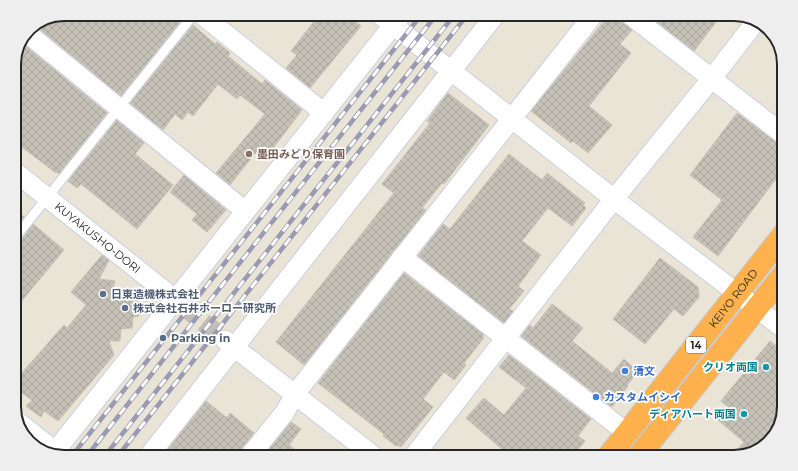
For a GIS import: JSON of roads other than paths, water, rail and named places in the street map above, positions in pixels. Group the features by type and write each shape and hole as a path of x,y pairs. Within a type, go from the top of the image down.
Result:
{"highway":[{"name":"KEIYO ROAD","path":"613,450 777,243"},
{"name":"14","path":"644,450 777,283"}],"street":[{"path":"210,21 324,113"},
{"path":"57,450 178,302 245,211 324,113 389,21"},
{"path":"394,21 451,71 614,199 777,324"},
{"path":"153,450 230,343 490,21"},
{"path":"255,450 285,412 295,394 589,21"},
{"path":"638,21 777,129"},
{"path":"418,450 614,199 753,25"},
{"path":"31,37 245,211"},
{"name":"KUYAKUSHO-DORI","path":"21,178 178,302"},
{"path":"402,257 627,432"},
{"path":"230,343 366,450"},
{"path":"28,430 47,447"}],"lane":[{"path":"21,230 188,21"}],"tunnel":[{"path":"181,304 225,340"}],"railway":[{"path":"77,450 416,21"},
{"path":"92,450 431,21"},
{"path":"110,450 449,21"},
{"path":"123,450 462,21"}],"place":[{"name":"墨田みどり保育園","path":"249,154"},
{"name":"日東造機株式会社","path":"103,294"},
{"name":"株式会社石井ホーロー研究所","path":"125,308"},
{"name":"Parking in","path":"163,338"},
{"name":"クリオ両国","path":"766,367"},
{"name":"清文","path":"625,371"},
{"name":"カスタムイシイ","path":"596,397"},
{"name":"ディアハート両国","path":"744,414"}]}
